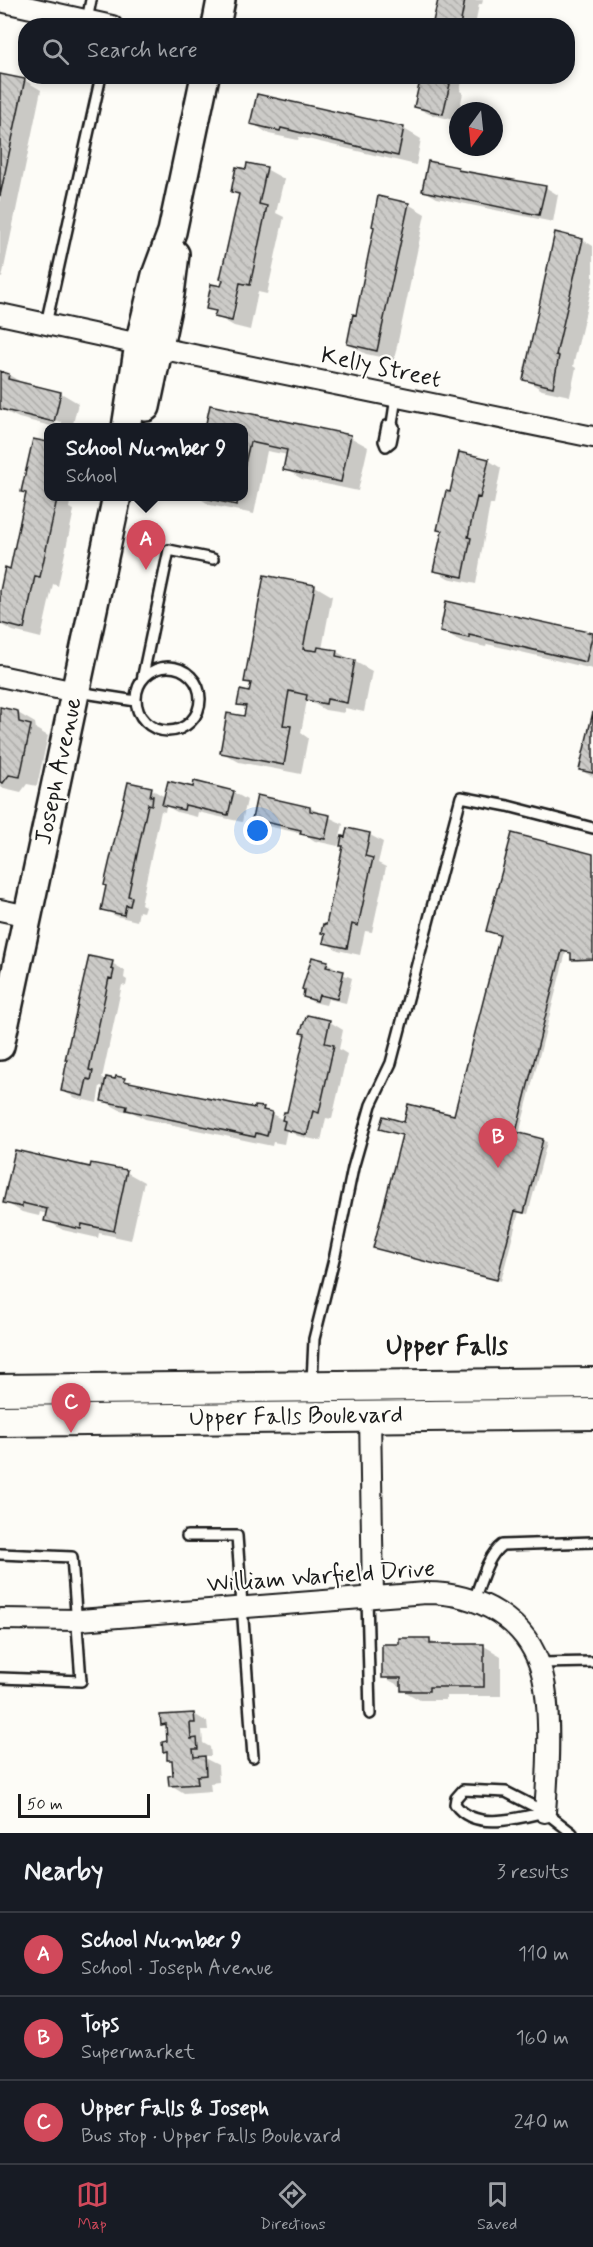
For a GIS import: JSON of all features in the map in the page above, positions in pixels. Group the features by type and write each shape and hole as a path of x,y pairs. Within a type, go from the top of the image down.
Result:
{"main road":[{"path":"218,18 221,0"},
{"path":"141,423 148,399 149,346 156,275 172,232 203,84"},
{"path":"127,423 149,346"},
{"name":"Joseph Avenue","path":"0,1046 116,501"},
{"name":"Upper Falls Boulevard","path":"0,1421 593,1383"},
{"name":"Upper Falls Boulevard","path":"0,1390 312,1402 370,1416 593,1414"}],"street":[{"path":"0,1 78,18"},
{"name":"Kelly Street","path":"0,314 593,437"},
{"path":"0,676 75,692"},
{"path":"0,910 28,916"},
{"path":"370,1416 370,1596"},
{"name":"William Warfield Drive","path":"0,1619 75,1620 370,1596 438,1593 474,1600 496,1611 514,1626 529,1644 539,1663 546,1695 546,1812"}],"lane":[{"path":"87,18 91,0"},
{"path":"46,324 98,84"},
{"path":"392,424 396,397"},
{"path":"142,682 153,671 163,668 183,671 198,685 201,696 200,707 195,717 188,725 177,731 166,732 156,729 146,723 140,715 136,695 142,682 168,550 213,559"},
{"path":"75,692 136,701"},
{"path":"312,1402 314,1339 353,1168 371,1105 391,1062 461,796 593,828"},
{"path":"187,1536 237,1536 253,1757"},
{"path":"474,1600 495,1550 502,1545 593,1542"},
{"path":"0,1554 72,1557 81,1681 0,1678"},
{"path":"370,1596 370,1714"},
{"path":"539,1663 593,1662"},
{"path":"546,1812 504,1822 466,1816 455,1804 456,1798 463,1791 506,1792 546,1812 572,1833"}],"building":[{"path":"438,0 465,0 462,18 434,18"},
{"path":"0,74 18,78 18,84 24,84 0,196"},
{"path":"419,84 450,84 443,114 414,107"},
{"path":"257,94 404,127 398,156 281,128 280,131 250,124"},
{"path":"428,161 458,167 458,170 546,186 539,215 422,191"},
{"path":"247,163 267,167 259,204 267,206 250,285 240,283 232,321 214,317 216,311 206,309 211,284 221,286 223,280 220,279 239,194 231,192 236,167 246,169"},
{"path":"378,196 409,203 377,351 347,344 353,314 356,315"},
{"path":"555,232 583,239 556,355 559,356 553,387 523,380"},
{"path":"0,371 9,374 8,379 61,392 54,422 0,409"},
{"path":"210,405 351,435 341,482 283,470 287,450 250,442 248,451 248,423 206,423"},
{"path":"33,439 44,441 44,501 57,501 40,577 35,576 24,629 0,623 0,591 5,567 10,569 26,493 21,492"},
{"path":"459,452 489,459 468,537 471,538 463,577 433,571 442,531 437,530 446,491 450,492"},
{"path":"219,501 237,501 237,505"},
{"path":"264,575 315,585 303,649 317,651 318,647 337,650 336,656 355,660 347,703 327,699 326,704 306,700 307,695 289,691 283,725 291,726 284,765 220,753 227,713 244,716 246,706 237,705 240,690 249,692 251,683 244,682"},
{"path":"446,601 593,633 586,662 469,635 469,638 440,632"},
{"path":"0,707 18,711 19,722 31,725 20,777 9,775 3,783 0,782"},
{"path":"593,712 593,773 579,770"},
{"path":"168,781 193,787 194,781 234,791 228,815 185,805 184,810 162,805"},
{"path":"128,782 152,787 150,796 153,796 152,805 148,804 128,896 132,897 130,906 126,905 124,915 101,910 106,886 104,885"},
{"path":"257,795 310,807 310,811 330,815 325,839 300,834 301,830 252,819"},
{"path":"347,828 370,833 365,856 373,858 358,926 352,924 347,948 323,943 325,934 321,933 323,924 326,925 343,846 340,846 342,836 345,837"},
{"path":"512,833 593,854 593,959 571,960 571,953 562,951 516,1132 543,1139 524,1213 515,1211 497,1280 373,1248 402,1135 379,1129 383,1116 404,1122 408,1104 454,1115 500,935 486,931"},
{"path":"89,956 113,961 111,969 114,970 112,979 109,978 89,1070 93,1071 91,1080 87,1079 83,1096 61,1091 67,1060 65,1060"},
{"path":"312,957 328,961 326,967 344,971 337,999 319,995 317,1001 303,997 304,990 302,989"},
{"path":"307,1015 330,1020 325,1043 334,1045 319,1113 313,1111 307,1135 283,1129 285,1121 282,1120 284,1112 287,1112 305,1034 300,1033"},
{"path":"116,1076 125,1078 124,1081 255,1108 255,1106 264,1107 263,1110 272,1112 267,1136 256,1133 255,1137 126,1110 127,1106 101,1101 106,1077 115,1079"},
{"path":"15,1150 90,1167 91,1163 127,1170 114,1231 82,1224 81,1229 44,1221 47,1209 22,1203 22,1207 3,1203"},
{"path":"399,1638 430,1638 430,1644 484,1644 484,1687 429,1687 429,1691 401,1691 401,1678 382,1678 382,1644 399,1644"},
{"path":"194,1713 195,1723 190,1723 191,1739 197,1738 198,1749 193,1749 194,1757 205,1756 206,1775 197,1776 198,1784 169,1786 168,1776 173,1775 172,1760 167,1760 167,1751 163,1752 162,1742 167,1741 166,1724 161,1725 160,1715"}],"place":[{"name":"School Number 9","path":"146,570"},
{"name":"Tops","path":"498,1168"},
{"name":"Upper Falls & Joseph","path":"71,1433"}],"district":[{"name":"Upper Falls","path":"447,1347"}]}
